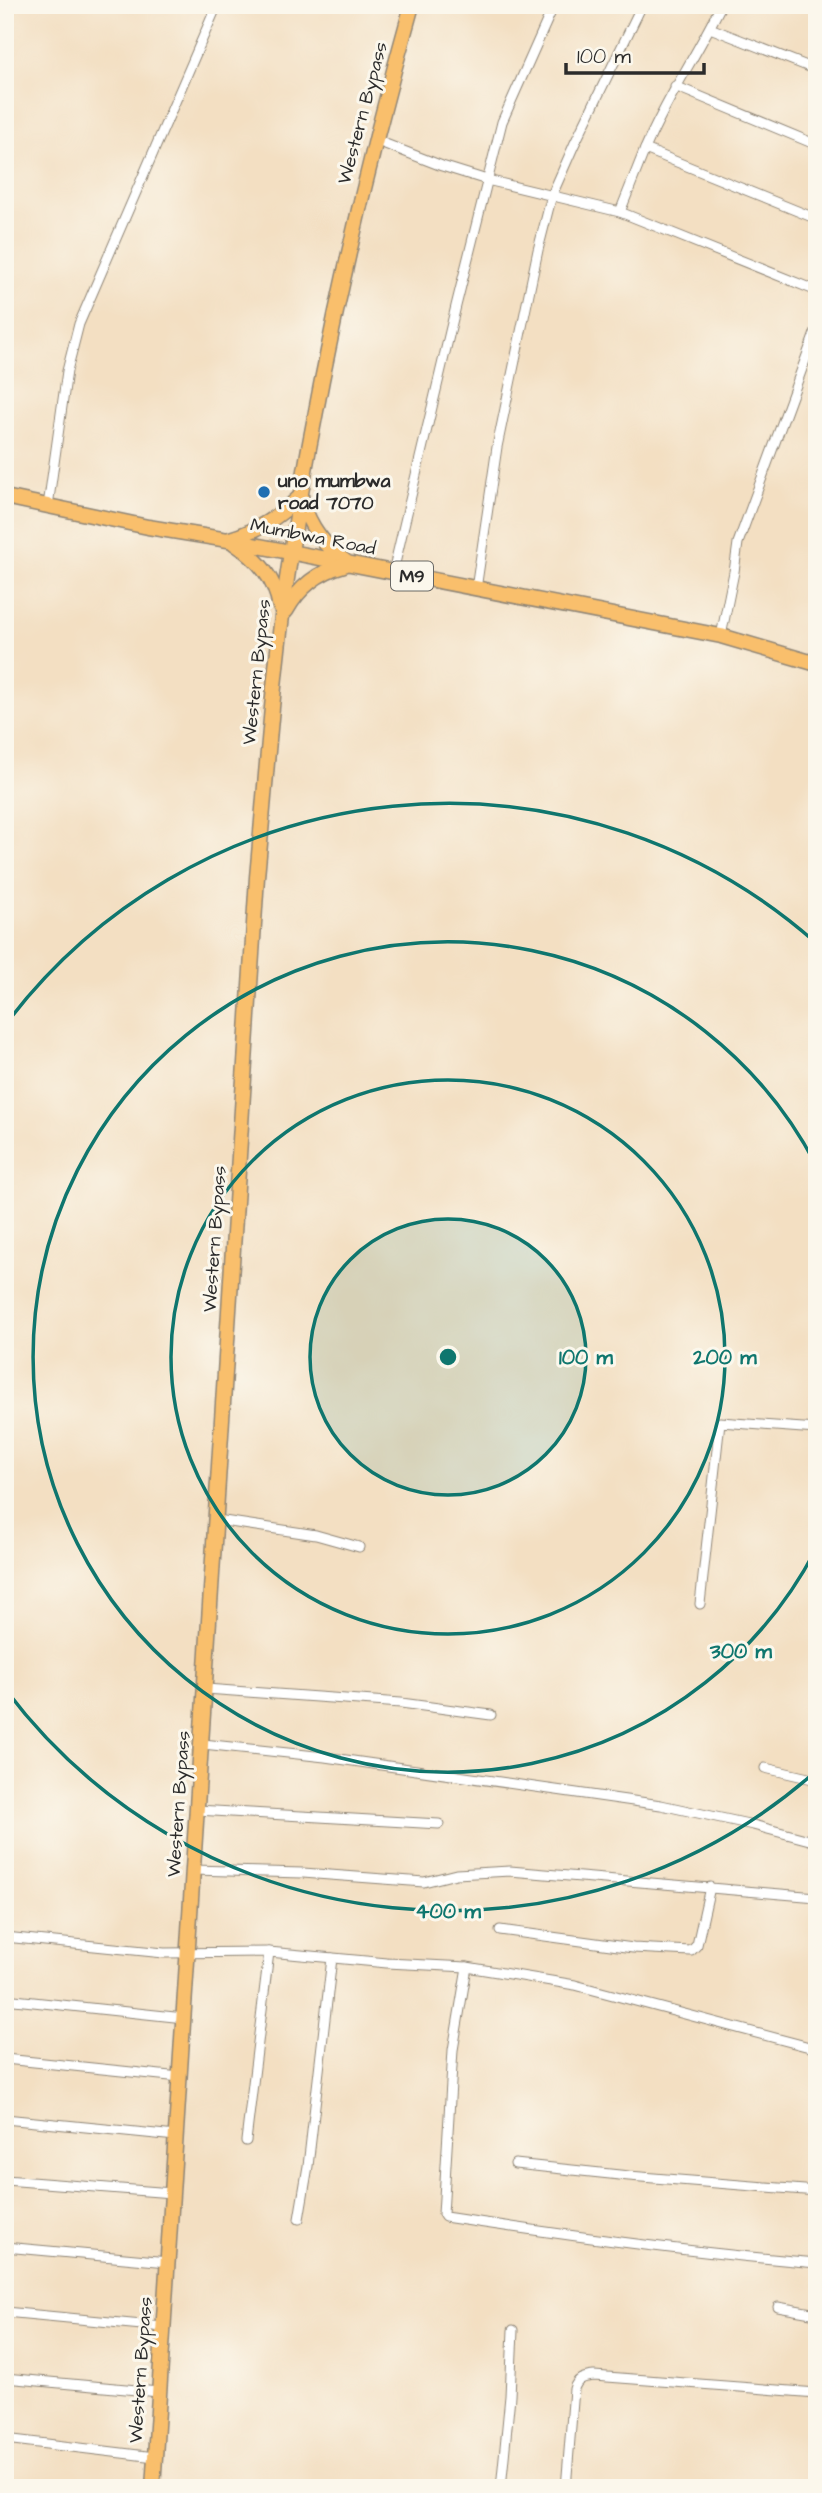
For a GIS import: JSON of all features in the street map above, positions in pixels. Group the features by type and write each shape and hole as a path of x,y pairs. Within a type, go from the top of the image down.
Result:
{"main road":[{"name":"Western Bypass","path":"153,2488 257,877 282,619 291,552 337,304 375,140 412,5"},
{"path":"228,540 268,523 301,496 312,528 322,542 349,564"},
{"name":"Mumbwa Road","path":"5,498 721,636 817,664"},
{"path":"228,540 249,553 266,572 277,594 282,619"},
{"path":"282,619 293,598 309,582 328,569 349,564"}],"street":[{"path":"48,506 63,395 79,324 217,5"},
{"path":"393,572 487,180 508,106 554,5"},
{"path":"476,589 498,447 538,250 552,195 573,145 642,5"},
{"path":"620,212 645,149 675,86 721,5"},
{"path":"710,28 817,70"},
{"path":"675,86 817,145"},
{"path":"375,140 487,180 620,212 817,291"},
{"path":"645,149 817,219"},
{"path":"721,636 738,543 817,328"},
{"path":"700,1604 720,1422 817,1429"},
{"path":"217,1520 316,1535 359,1547"},
{"path":"206,1689 401,1703 491,1714"},
{"path":"203,1744 325,1757 661,1805 817,1842"},
{"path":"765,1768 817,1780"},
{"path":"197,1810 439,1824"},
{"path":"193,1870 303,1872 424,1882 456,1874 510,1871 817,1897"},
{"path":"500,1930 632,1948 691,1951 697,1945 710,1887"},
{"path":"5,1937 188,1954 269,1952 467,1967 575,1985 817,2049"},
{"path":"246,2141 269,1952"},
{"path":"299,2219 308,2166 332,1958"},
{"path":"467,1967 453,2050 444,2216 687,2251 817,2263"},
{"path":"5,1998 184,2018"},
{"path":"5,2059 180,2077"},
{"path":"5,2119 176,2136"},
{"path":"515,2164 817,2191"},
{"path":"5,2180 172,2193"},
{"path":"5,2247 168,2262"},
{"path":"778,2307 817,2314"},
{"path":"5,2312 163,2327"},
{"path":"501,2488 513,2330"},
{"path":"566,2488 574,2389 582,2378 594,2376 817,2393"},
{"path":"5,2378 159,2392"},
{"path":"5,2439 155,2457"}],"place":[{"name":"uno mumbwa road 7070","path":"264,492"}]}
